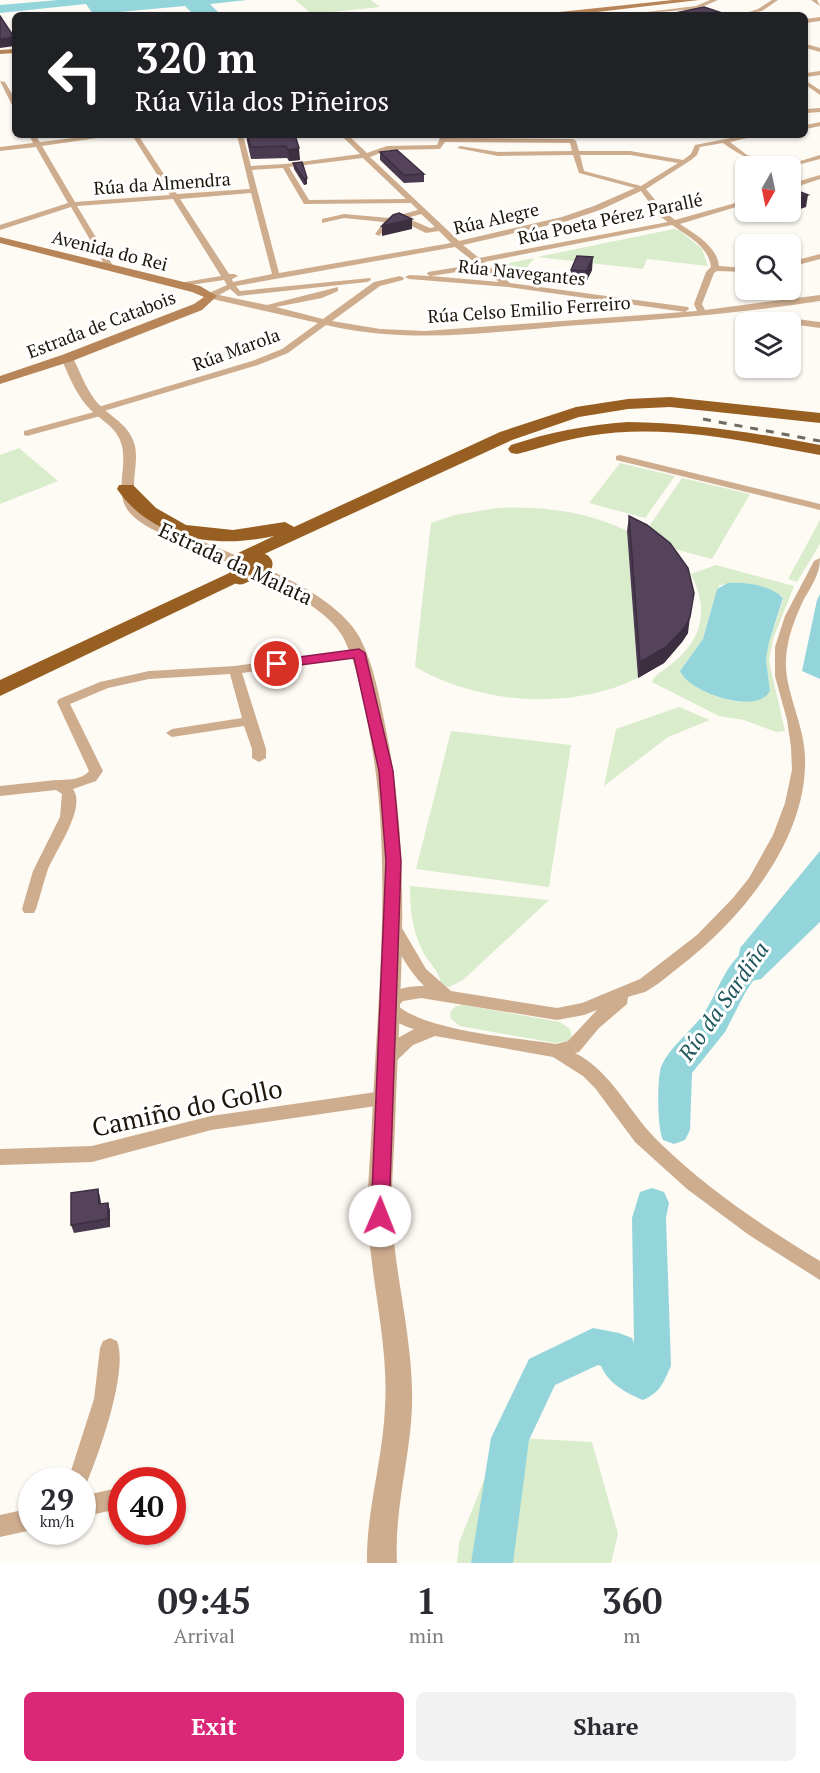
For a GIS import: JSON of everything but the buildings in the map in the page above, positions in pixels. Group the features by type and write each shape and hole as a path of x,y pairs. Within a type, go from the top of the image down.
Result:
{"highway":[{"path":"435,469 457,454 522,422 583,398 647,393 820,401"},
{"path":"0,689 243,566 337,514 538,423 576,412 628,404 670,402 820,418"},
{"path":"0,674 543,431 628,413 674,411 820,425"},
{"path":"458,470 539,440 601,428 672,428 820,450"},
{"path":"126,489 147,511 171,525 220,535 257,534 337,514"}],"main road":[{"path":"579,12 695,0"},
{"name":"Avenida do Rei","path":"0,240 179,285 211,296"},
{"name":"Estrada de Catabois","path":"0,380 67,358 198,306 211,296"}],"street":[{"path":"815,0 820,4"},
{"path":"652,12 697,7 710,1"},
{"path":"757,1 773,2"},
{"path":"753,12 773,2"},
{"path":"3,82 12,99"},
{"path":"34,138 111,269"},
{"path":"0,149 89,138"},
{"path":"137,138 241,297"},
{"path":"179,285 226,276 275,272 241,138"},
{"path":"347,138 457,244 508,285"},
{"path":"695,138 697,146 740,138"},
{"path":"248,164 285,166 375,154 387,148 442,141 573,141 581,172 642,188 662,214 702,243 714,258 715,268"},
{"path":"442,141 498,154 630,153 684,162"},
{"path":"724,141 745,156"},
{"name":"Rúa Alegre","path":"211,296 239,282 457,244 569,217 597,208 642,188 694,155 697,146"},
{"path":"0,156 9,148"},
{"path":"801,167 820,157"},
{"path":"248,164 277,159"},
{"path":"285,166 311,207 332,209 344,216"},
{"path":"801,172 820,178"},
{"path":"801,185 820,178"},
{"name":"Rúa da Almendra","path":"0,228 72,204 254,191"},
{"path":"307,202 412,201"},
{"name":"Rúa Poeta Pérez Parallé","path":"482,263 676,224 735,207"},
{"path":"326,221 344,216 389,220 423,211"},
{"path":"400,217 429,231 441,228"},
{"path":"379,234 389,220"},
{"path":"801,262 818,258"},
{"name":"Rúa Navegantes","path":"241,297 404,278 482,263"},
{"path":"702,313 698,304 710,272 715,268 735,269"},
{"name":"Rúa Alegre","path":"275,272 284,275"},
{"name":"Rúa Navegantes","path":"404,278 508,285 658,304 702,313"},
{"path":"211,296 205,288 213,280"},
{"name":"Rúa Marola","path":"27,433 100,412 285,351 374,282"},
{"path":"270,307 281,300 324,296 335,289"},
{"name":"Rúa Celso Emilio Ferreiro","path":"211,296 241,297 270,307 377,332 422,334 717,312 820,298"},
{"path":"717,312 820,325"},
{"path":"67,358 89,400 120,429 127,442 129,464 126,489"},
{"path":"620,458 820,507"},
{"name":"Estrada da Malata","path":"126,489 130,504 144,519 319,602 346,628 359,653 386,771 393,861 380,1216 398,1371 399,1403 396,1451 381,1534 382,1563"},
{"path":"556,1051 573,1047 602,1014 700,943 729,916 765,867 786,822 796,782 798,747 780,673 780,657 794,608 820,561"},
{"path":"63,787 91,778 96,771 63,702 104,685 150,675 235,669 359,653"},
{"path":"235,669 259,749 259,758"},
{"path":"172,734 249,721"},
{"path":"0,791 56,784 69,793 67,817 40,871 29,909"},
{"path":"391,920 417,970 424,979 447,995"},
{"path":"646,983 584,1009 557,1014 421,992 404,993 393,999 388,1007 398,1018 437,1029 556,1051 590,1070 609,1091 638,1133 717,1202 820,1271"},
{"path":"385,1060 410,1037 437,1029"},
{"name":"Camiño do Gollo","path":"0,1157 92,1154 211,1123 383,1098"},
{"path":"83,1467 99,1420 110,1368 110,1348"},
{"path":"0,1526 18,1522"}],"green space":[{"path":"295,0 371,0 380,7 331,12 310,12"},
{"path":"674,229 679,230 702,249 708,266 647,259 643,269 537,257"},
{"path":"534,258 517,282 497,266 497,265"},
{"path":"19,448 58,481 0,504 0,455"},
{"path":"620,463 675,476 645,518 589,503"},
{"path":"682,478 750,494 712,559 667,547 648,528"},
{"path":"497,508 564,511 612,524 627,531 638,678 612,689 584,695 555,699 525,699 468,689 415,667 431,523 455,515"},
{"path":"820,520 820,544 797,582 788,579"},
{"path":"716,565 794,586 773,639 769,661 785,731 776,732 744,720 719,716 652,682 689,646 700,624 700,600 691,574","holes":["736,583 762,587 782,596 783,600 769,642 766,660 770,691 748,701 740,702 710,694 691,683 680,671 703,639 717,589 720,585"]},
{"path":"679,707 710,720 668,737 604,786 616,729"},
{"path":"451,731 571,745 549,887 416,869"},
{"path":"410,886 549,900 463,980 449,987 441,984 439,975 419,944 412,920"},
{"path":"463,1005 560,1022 570,1029 572,1038 569,1041 555,1043 460,1026 451,1019 450,1012 456,1006"},
{"path":"501,1437 592,1442 618,1534 611,1563 457,1563 459,1543"}],"water":[{"path":"58,0 247,0 210,4 218,12 191,12 185,6 92,12 86,4 0,13 0,5"},
{"path":"728,583 757,585 783,598 769,642 766,660 770,691 763,698 752,701 738,701 709,693 686,679 680,671 703,639 717,589"},
{"path":"820,594 820,679 802,671"},
{"name":"Río da Sardiña","path":"820,851 820,922 761,979 734,985 740,948"}],"waterway":[{"name":"Río da Sardiña","path":"674,1130 676,1069 714,1023 734,985 753,958"},
{"name":"Río da Sardiña","path":"492,1563 510,1438 542,1372 582,1354 593,1346 619,1351 618,1363 643,1381 652,1366 649,1218 652,1203"}],"railway":[{"path":"703,419 820,441"}],"route":[{"path":"277,664 359,653 386,771 393,861 380,1216"}]}
